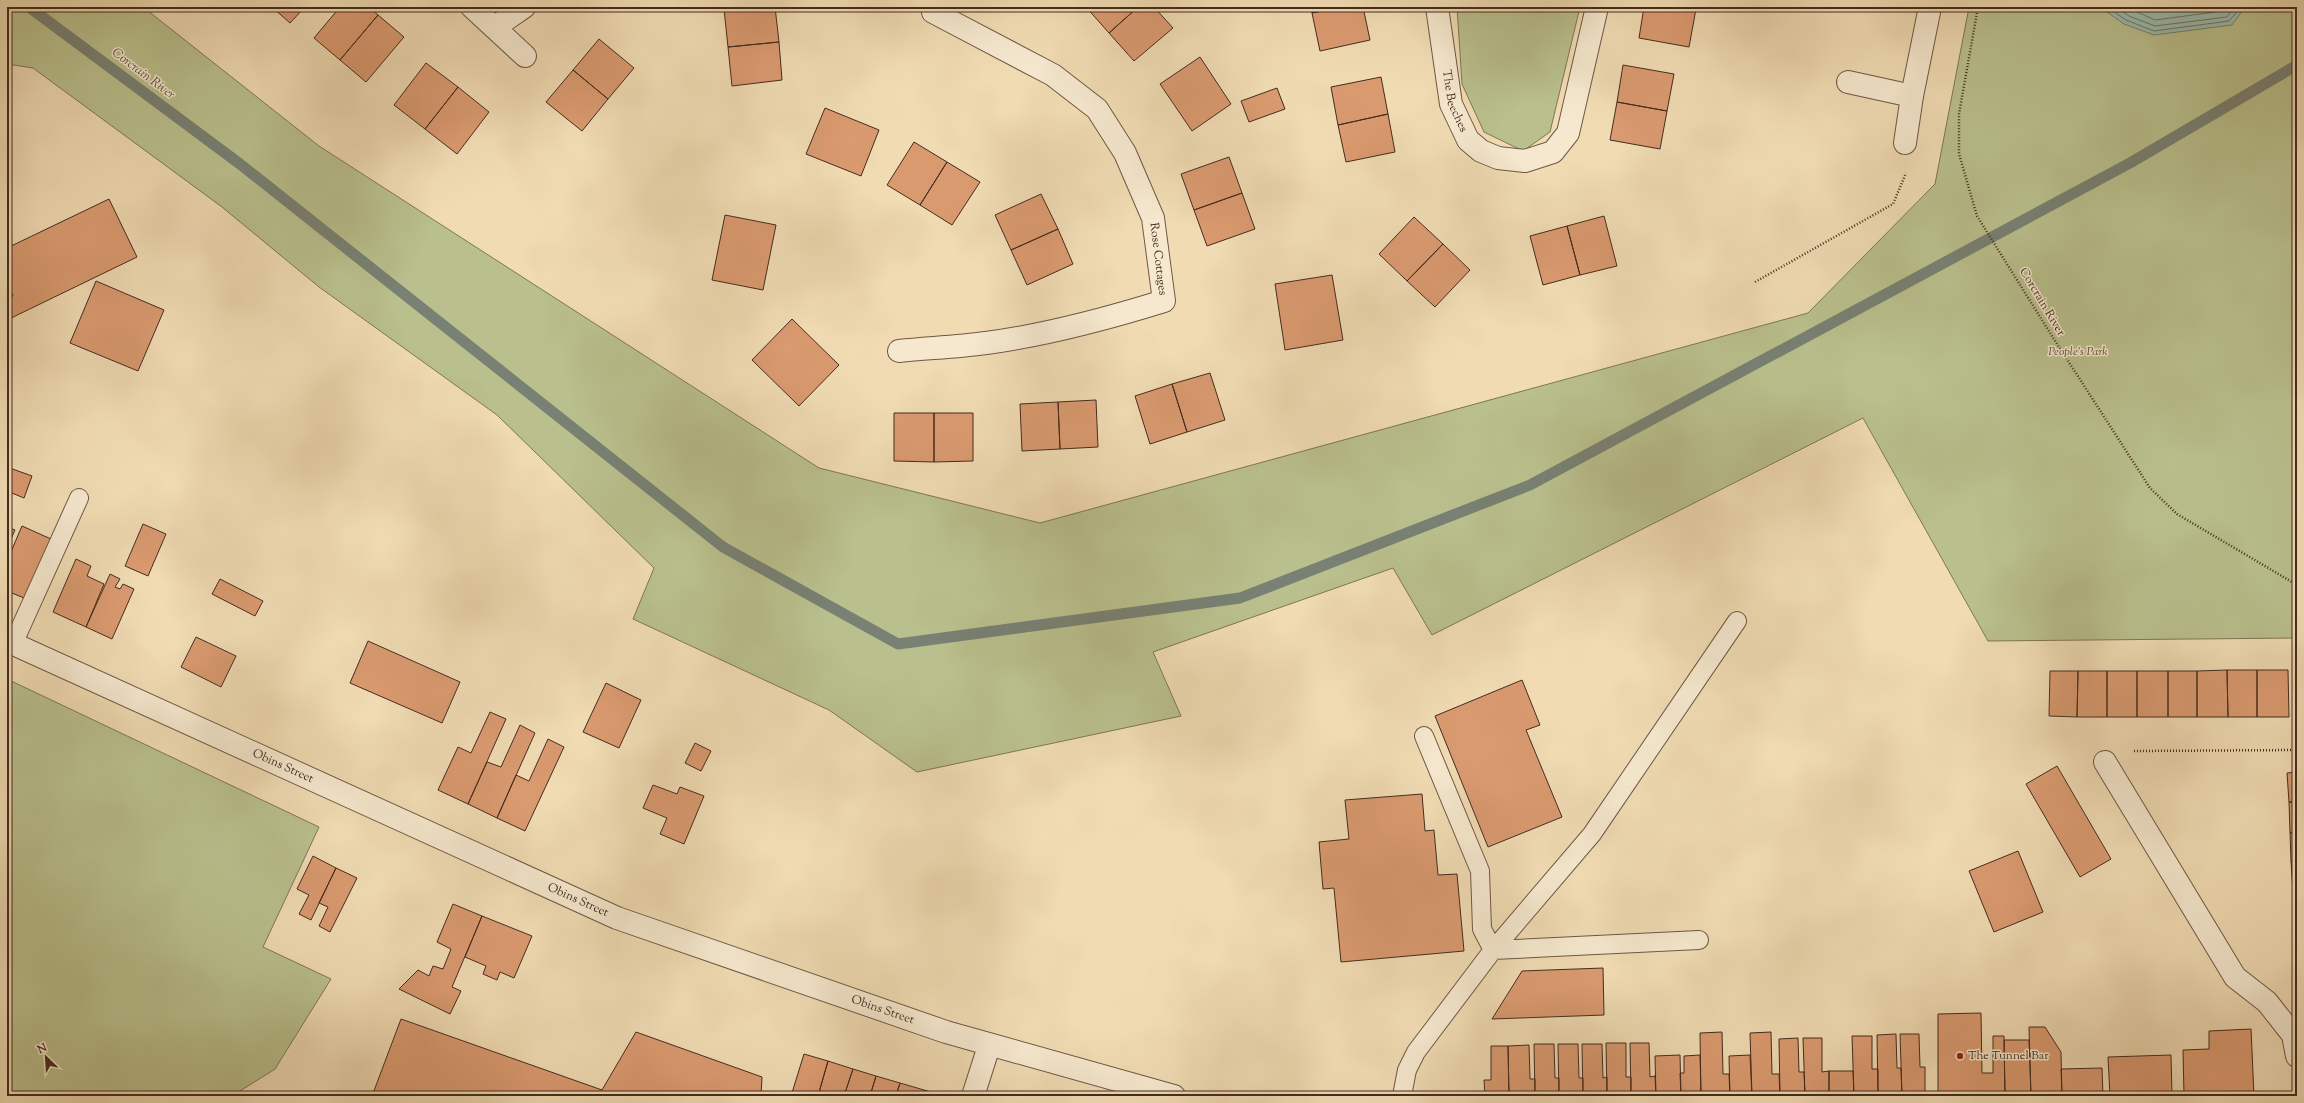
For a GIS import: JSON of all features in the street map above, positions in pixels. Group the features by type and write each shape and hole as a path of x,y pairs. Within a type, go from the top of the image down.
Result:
{"street":[{"path":"472,7 525,56"},
{"path":"495,27 524,7"},
{"name":"Rose Cottages","path":"898,351 987,343 1102,321 1164,301 1153,218 1125,154 1096,109 1054,75 933,12 932,7"},
{"name":"The Beeches","path":"1437,7 1451,104 1468,140 1481,151 1498,158 1525,161 1553,152 1568,133 1597,7"},
{"path":"1905,143 1912,96 1930,7"},
{"path":"1848,82 1912,96"},
{"name":"Obins Street","path":"10,642 617,918 989,1046 1174,1096"},
{"path":"2105,762 2235,977 2271,1008 2293,1035 2297,1056"},
{"path":"973,1096 989,1046"}],"lane":[{"path":"10,642 79,498"},
{"path":"1402,1096 1407,1070 1416,1052 1493,950 1592,834 1737,621"},
{"path":"1424,736 1480,871 1482,929 1493,950"},
{"path":"1493,950 1699,940"}],"path":[{"name":"Corcrain River","path":"1978,7 1958,114 1959,154 1977,216 2011,267 2052,336 2150,488 2177,514 2297,585"},
{"path":"1754,282 1893,204 1908,171 1905,143"},
{"path":"2105,762 2104,751 2297,750"}],"green space":[{"name":"People's Park","path":"7,7 143,7 319,146 819,468 1040,523 1808,313 1935,184 1969,7 2297,7 2297,638 1988,641 1863,418 1432,635 1393,568 1153,652 1181,716 917,772 829,710 633,619 654,568 497,415 319,287 222,207 33,68 7,64"},
{"path":"1457,7 1580,7 1550,132 1523,151 1484,132 1462,84"},
{"path":"7,679 319,827 263,947 331,979 275,1069 232,1096 7,1096"}],"water":[{"path":"2100,7 2245,7 2232,25 2154,35 2124,24"}],"building":[{"path":"272,7 305,7 290,23"},
{"path":"340,7 369,7 378,15 340,60 314,38"},
{"path":"775,7 779,42 728,47 724,9"},
{"path":"1086,7 1138,7 1109,33"},
{"path":"1138,7 1154,7 1173,28 1134,61 1109,33"},
{"path":"1311,7 1341,7 1312,13"},
{"path":"1341,7 1363,7 1370,40 1320,51 1312,13"},
{"path":"1644,7 1683,7 1696,9 1689,47 1639,38"},
{"path":"378,15 404,37 366,82 340,60"},
{"path":"599,39 634,68 608,99 573,70"},
{"path":"779,42 782,80 732,86 728,47"},
{"path":"1200,57 1231,104 1192,131 1160,84"},
{"path":"426,63 458,87 425,129 394,105"},
{"path":"1623,65 1674,74 1667,111 1617,102"},
{"path":"573,70 608,99 582,131 546,102"},
{"path":"1381,77 1388,114 1338,125 1331,87"},
{"path":"458,87 489,112 457,154 425,129"},
{"path":"1277,88 1285,109 1249,122 1241,101"},
{"path":"1617,102 1667,111 1660,149 1610,140"},
{"path":"825,108 879,130 861,176 806,154"},
{"path":"1388,114 1395,152 1346,162 1338,125"},
{"path":"914,142 947,162 920,205 887,185"},
{"path":"1229,157 1242,193 1194,210 1181,174"},
{"path":"947,162 980,182 952,225 920,205"},
{"path":"1242,193 1255,229 1207,246 1194,210"},
{"path":"1041,194 1058,229 1011,250 995,215"},
{"path":"109,199 137,257 7,320 7,299 13,296 7,283 7,248"},
{"path":"725,215 776,225 763,290 712,280"},
{"path":"1604,216 1617,266 1580,275 1567,226"},
{"path":"1414,217 1443,244 1407,281 1379,254"},
{"path":"1567,226 1580,275 1543,285 1530,236"},
{"path":"1058,229 1073,264 1027,285 1011,250"},
{"path":"1443,244 1470,270 1435,307 1407,281"},
{"path":"1332,275 1343,340 1285,350 1275,284"},
{"path":"96,281 164,310 138,371 70,343"},
{"path":"792,319 839,365 799,406 752,360"},
{"path":"1210,373 1225,420 1187,432 1172,384"},
{"path":"1172,384 1187,432 1150,444 1135,396"},
{"path":"1096,400 1098,447 1060,449 1058,402"},
{"path":"1058,402 1060,449 1022,451 1020,404"},
{"path":"894,413 934,413 934,462 894,461"},
{"path":"934,413 973,413 973,461 934,462"},
{"path":"7,467 32,476 24,498 7,491"},
{"path":"143,524 166,534 148,576 125,566"},
{"path":"22,526 51,539 24,598 7,591 7,561"},
{"path":"7,527 15,530 7,548"},
{"path":"76,559 91,566 87,576 104,584 86,627 53,612"},
{"path":"110,574 120,579 115,587 120,589 123,584 134,589 112,639 86,627"},
{"path":"220,579 263,601 255,616 212,594"},
{"path":"196,637 236,656 221,687 181,667"},
{"path":"368,641 460,682 442,723 350,683"},
{"path":"2227,670 2257,670 2257,717 2228,717"},
{"path":"2227,670 2228,717 2197,717 2197,671"},
{"path":"2257,670 2288,670 2289,717 2257,717"},
{"path":"2050,671 2078,671 2077,717 2049,716"},
{"path":"2078,671 2107,671 2107,717 2077,717"},
{"path":"2107,671 2137,671 2137,717 2107,717"},
{"path":"2137,671 2168,671 2168,717 2137,717"},
{"path":"2168,671 2197,671 2197,717 2168,717"},
{"path":"1522,680 1540,725 1526,730 1562,817 1488,847 1435,716"},
{"path":"606,683 641,700 619,748 583,732"},
{"path":"490,712 506,719 468,804 438,790 458,747 471,753"},
{"path":"520,725 535,733 497,818 468,804 487,762 501,767"},
{"path":"548,739 564,747 525,831 497,818 516,775 529,781"},
{"path":"695,743 711,751 701,771 685,763"},
{"path":"2057,766 2111,859 2080,877 2026,784"},
{"path":"2297,772 2297,802 2289,802 2287,773"},
{"path":"653,785 677,794 680,787 704,796 684,844 660,834 667,818 643,808"},
{"path":"1422,794 1425,831 1434,830 1438,875 1457,874 1464,951 1341,962 1334,888 1323,889 1319,842 1349,839 1345,800"},
{"path":"2289,802 2297,802 2297,832 2290,833"},
{"path":"2297,832 2297,861 2291,861 2290,833"},
{"path":"2018,851 2043,912 1994,932 1969,871"},
{"path":"313,856 336,868 311,920 299,914 309,895 297,889"},
{"path":"2291,861 2297,861 2297,892 2293,892"},
{"path":"336,868 357,878 330,932 319,926 328,907 319,903"},
{"path":"2293,892 2297,892 2297,922 2294,922"},
{"path":"453,904 482,916 452,987 461,991 450,1014 399,989 418,970 429,976 433,966 443,969 451,949 437,942"},
{"path":"482,916 532,936 514,978 500,972 497,980 483,974 486,966 465,957"},
{"path":"2294,922 2297,922 2297,952 2296,952"},
{"path":"1603,968 1604,1015 1492,1019 1522,971"},
{"name":"The Tunnel Bar","path":"1981,1013 1982,1073 1993,1073 1993,1036 2004,1036 2005,1096 1938,1096 1938,1014"},
{"path":"401,1019 602,1090 636,1032 762,1077 761,1096 372,1096"},
{"path":"2029,1027 2045,1027 2061,1052 2062,1096 2031,1096"},
{"path":"2251,1029 2254,1096 2184,1096 2183,1050 2209,1049 2209,1031"},
{"path":"1722,1032 1723,1074 1729,1074 1730,1096 1701,1096 1700,1033"},
{"path":"1771,1032 1772,1074 1779,1074 1780,1096 1752,1096 1750,1033"},
{"path":"1896,1034 1897,1068 1901,1068 1902,1096 1878,1096 1877,1035"},
{"path":"1900,1034 1919,1034 1920,1067 1925,1067 1925,1096 1902,1096"},
{"path":"1852,1036 1872,1036 1872,1069 1878,1069 1878,1096 1854,1096"},
{"path":"1798,1038 1799,1072 1804,1072 1805,1096 1780,1096 1779,1039"},
{"path":"1803,1038 1822,1038 1822,1072 1829,1071 1829,1096 1805,1096"},
{"path":"2004,1040 2029,1040 2031,1096 2005,1096"},
{"path":"1606,1043 1626,1043 1626,1077 1631,1077 1631,1096 1607,1096"},
{"path":"1630,1043 1649,1043 1650,1077 1655,1076 1656,1096 1631,1096"},
{"path":"1534,1044 1554,1044 1555,1078 1559,1078 1559,1096 1535,1096"},
{"path":"1558,1044 1578,1044 1579,1078 1583,1078 1583,1096 1559,1096"},
{"path":"1582,1044 1602,1044 1603,1078 1607,1077 1607,1096 1583,1096"},
{"path":"1529,1045 1530,1079 1535,1079 1535,1096 1509,1096 1508,1046"},
{"path":"1491,1046 1508,1046 1509,1096 1485,1096 1484,1080 1491,1080"},
{"path":"804,1054 828,1061 818,1096 791,1096"},
{"path":"1680,1055 1681,1096 1656,1096 1655,1056"},
{"path":"1700,1055 1701,1096 1681,1096 1680,1073 1684,1073 1684,1056"},
{"path":"1750,1055 1752,1096 1730,1096 1729,1056"},
{"path":"2171,1055 2172,1096 2110,1096 2108,1057"},
{"path":"828,1061 853,1069 844,1096 818,1096"},
{"path":"2102,1068 2103,1096 2062,1096 2061,1069"},
{"path":"853,1069 876,1076 870,1096 844,1096"},
{"path":"1829,1071 1853,1071 1854,1096 1829,1096"},
{"path":"876,1076 900,1083 896,1096 870,1096"},
{"path":"900,1083 924,1090 923,1096 896,1096"},
{"path":"924,1090 945,1096 923,1096"}],"waterway":[{"path":"29,7 240,164 723,547 898,644 1240,598 1530,485 2130,163 2297,65"}],"place":[{"name":"The Tunnel Bar","path":"1960,1056"}]}
